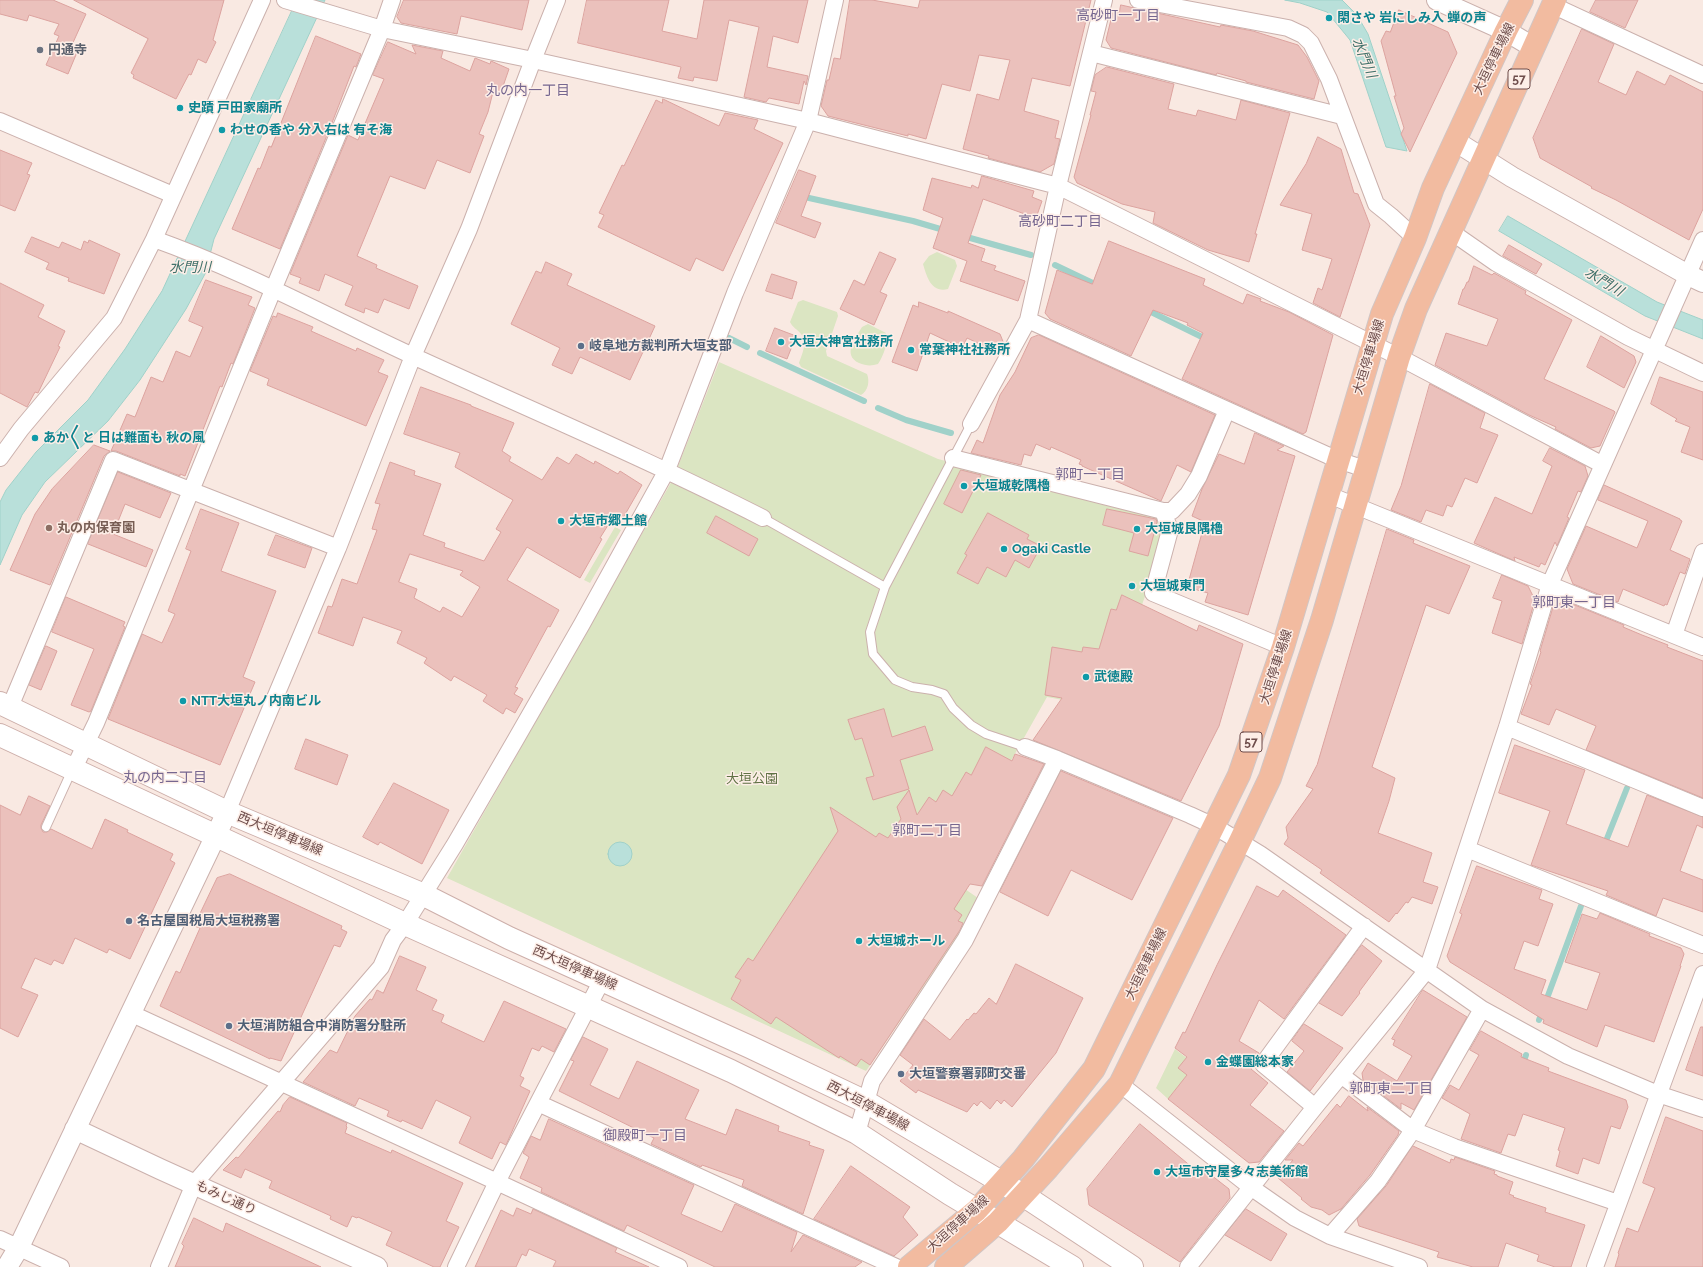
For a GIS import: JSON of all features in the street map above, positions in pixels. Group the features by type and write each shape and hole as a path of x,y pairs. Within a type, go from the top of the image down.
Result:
{"main road":[{"name":"大垣停車場線","path":"909,1267 978,1210 1026,1155 1094,1069 1239,775 1283,647 1372,343 1394,284 1415,238 1433,188 1522,0"},
{"name":"大垣停車場線","path":"946,1267 998,1222 1120,1084 1240,841 1270,778 1322,620 1399,357 1416,308 1553,3"},
{"name":"西大垣停車場線","path":"5,705 227,812 424,895 509,938 750,1047 866,1102 1023,1195 1132,1267"},
{"name":"西大垣停車場線","path":"0,735 405,924 731,1071 856,1133 1072,1267"}],"street":[{"path":"0,458 21,429 114,318 154,239 262,0"},
{"path":"286,0 382,29 532,60 808,121 1058,186 1372,343 1603,465"},
{"path":"73,770 98,715 272,290 382,29 392,0"},
{"path":"7,1267 19,1248 227,812 338,548 413,356 468,229 532,60 557,0"},
{"path":"159,1267 194,1184 381,967 393,940 424,895 578,631 666,470 735,293 808,121 835,0"},
{"path":"971,424 1028,320 1058,186 1104,0"},
{"path":"1138,0 1288,28 1303,35 1311,43 1329,79 1376,204 1415,238"},
{"path":"1438,0 1506,31 1533,47"},
{"path":"1553,3 1703,75"},
{"path":"1091,53 1342,116"},
{"path":"0,121 173,195"},
{"path":"1455,141 1512,177 1696,278"},
{"path":"1450,231 1496,263 1628,337 1703,373"},
{"path":"154,239 216,262 413,356 666,470 763,518"},
{"path":"1188,1267 1315,1107 1427,970 1507,727 1550,584 1678,296 1696,278 1703,240"},
{"path":"1028,320 1338,460 1366,469"},
{"path":"953,458 1163,511 1172,511 1188,494 1199,476 1227,410"},
{"path":"5,705 112,460 338,548"},
{"path":"1328,495 1703,647"},
{"path":"1163,511 1170,530 1153,593 1283,647"},
{"path":"1674,635 1703,552"},
{"path":"1507,727 1703,808"},
{"path":"1025,747 1057,759 1214,826 1240,841 1482,1009 1568,1056 1658,1094 1703,1109"},
{"path":"856,1133 872,1081 965,940 1057,759"},
{"path":"1467,849 1703,945"},
{"path":"1315,1107 1263,1064 1364,926"},
{"path":"1595,1267 1703,974"},
{"path":"456,1267 497,1182 602,980"},
{"path":"1330,1236 1378,1181 1413,1130 1482,1009"},
{"path":"130,1013 679,1267"},
{"path":"1341,1075 1413,1130 1454,1147 1618,1203"},
{"path":"1120,1084 1252,1188 1295,1218 1330,1236 1420,1267"},
{"path":"538,1103 896,1267"},
{"name":"もみじ通り","path":"75,1129 377,1267"},
{"path":"0,1239 61,1267"}],"lane":[{"path":"971,424 885,587 870,632 873,654 895,680 912,687 932,690 944,694 953,708 971,725 986,734 1025,747"},
{"path":"763,518 885,587"},
{"path":"46,827 73,770"}],"green space":[{"path":"937,252 955,260 957,266 948,289 937,289 931,283 928,279 923,264 929,256"},
{"path":"803,300 837,312 838,316 826,351 827,356 867,374 868,386 861,395 801,367 799,363 804,348 804,341 801,334 792,326 790,322 798,302"},
{"path":"868,324 886,333 887,336 884,353 878,364 862,364 854,360 851,356 853,341 862,327"},
{"name":"大垣公園","path":"719,362 938,459 1157,515 1165,524 1163,543 1125,655 1122,711 1047,697 946,876 978,898 955,940 866,1071 447,878 673,479"},
{"path":"615,527 621,530 590,583 584,580"},
{"path":"1175,1049 1196,1065 1168,1099 1156,1088"}],"water":[{"name":"水門川","path":"297,0 325,0 214,239 205,274 186,309 140,380 108,421 45,482 22,515 0,565 0,502 6,490 36,452 88,400 125,349 162,291"},
{"name":"水門川","path":"1285,0 1342,0 1357,15 1368,34 1407,151 1386,147 1350,40 1327,12 1300,3"},
{"name":"水門川","path":"1508,216 1657,302 1703,320 1703,339 1645,316 1499,231"},
{"path":"620,842 628,846 632,854 628,862 620,866 612,862 608,854 612,846"}],"building":[{"path":"0,0 53,0 86,14 71,47 78,50 68,74 46,65 59,36 54,34 59,24 29,15 27,21 0,14"},
{"path":"74,0 224,0 213,40 216,42 206,63 198,59 191,75 189,74 176,99 133,78 134,75 131,73 148,39"},
{"path":"404,0 529,0 522,30 461,16 457,34 401,23 397,17"},
{"path":"587,0 669,0 662,31 697,39 704,0 808,0 798,43 773,36 767,67 808,76 806,85 804,81 799,104 769,98 766,102 744,97 759,27 729,20 717,81 694,77 693,81 678,78 681,67 578,43"},
{"path":"850,0 872,0 918,8 920,0 1091,0 1070,86 1032,78 1024,111 1059,121 1055,138 1060,139 1054,164 1040,172 988,158 989,156 963,149 977,94 999,100 1010,60 979,55 970,91 942,84 926,139 828,116 821,106 834,58 840,59"},
{"path":"1596,0 1638,0 1625,28 1590,12"},
{"path":"1121,5 1220,27 1221,25 1253,31 1298,45 1307,57 1319,81 1314,99 1217,73 1216,75 1111,48 1106,40 1113,11 1119,12"},
{"path":"1399,10 1448,32 1457,53 1410,152 1401,134 1404,128 1394,96 1396,96 1381,41 1386,31 1390,32"},
{"path":"1582,29 1614,44 1598,82 1626,95 1637,71 1665,85 1670,75 1703,92 1703,209 1689,240 1591,188 1592,187 1540,158 1533,138"},
{"path":"316,36 361,54 356,67 354,66 280,249 232,229 258,168 260,169 269,146 271,147"},
{"path":"388,42 416,54 412,45 443,51 441,58 470,71 475,58 490,64 491,61 509,69 500,95 493,92 488,112 479,134 484,136 470,173 437,160 425,189 390,176 357,256 377,265 376,268 418,286 409,309 384,299 378,313 365,308 364,313 345,305 353,286 325,274 319,291 299,283 301,278 290,274 348,135 358,140 384,79 373,75"},
{"path":"1107,67 1174,84 1168,109 1196,116 1198,110 1236,120 1241,100 1290,113 1255,234 1257,234 1249,262 1208,250 1153,223 1155,212 1122,204 1077,183 1074,177 1096,92 1091,91 1095,75"},
{"path":"663,99 719,126 725,113 758,120 754,129 783,143 723,271 696,258 690,271 598,227 604,215 599,213 622,165 624,166 656,100 662,103"},
{"path":"1318,137 1341,149 1354,193 1358,194 1370,225 1340,317 1313,303 1318,288 1322,290 1332,259 1302,250 1312,214 1280,205 1306,164"},
{"path":"0,150 32,163 27,174 30,175 15,211 0,205"},
{"path":"799,170 816,176 801,216 821,223 815,238 776,223"},
{"path":"982,176 1034,191 1032,197 1042,201 1036,218 983,199 968,243 985,249 981,261 996,266 994,270 1025,281 1018,301 960,281 967,261 933,248 943,218 923,210 932,178 971,188 972,185 978,188"},
{"path":"32,237 59,248 62,242 81,250 84,241 88,243 89,240 120,254 104,294 68,281 69,278 46,269 49,263 25,252"},
{"path":"1109,241 1205,279 1203,285 1243,304 1247,294 1261,299 1260,301 1289,312 1333,335 1306,432 1303,434 1182,379 1203,333 1187,325 1188,323 1153,310 1131,356 1050,319 1045,313 1057,270 1092,284"},
{"path":"1509,245 1542,264 1536,274 1503,256"},
{"path":"880,252 896,259 880,292 887,295 874,325 840,309 854,280 864,285"},
{"path":"546,262 572,274 567,285 655,326 630,380 580,357 572,374 552,365 560,348 511,324 536,271 541,273"},
{"path":"1474,266 1492,275 1494,273 1526,291 1525,294 1572,320 1544,379 1615,412 1600,446 1591,448 1555,429 1556,427 1529,415 1435,365 1446,333 1487,346 1498,319 1458,304 1463,289 1468,282"},
{"path":"772,274 797,282 792,299 766,291"},
{"path":"206,280 252,297 248,305 255,308 233,364 231,363 222,387 220,386 185,476 180,474 180,476 116,451 111,451 127,414 135,417 151,377 163,382 176,351 190,357 203,327 189,321"},
{"path":"0,283 44,305 38,317 65,331 58,346 60,347 38,393 35,392 27,407 0,393"},
{"path":"919,302 948,313 948,311 1000,334 1004,344 999,353 967,338 962,348 930,333 917,371 892,362 913,305 918,307"},
{"path":"278,313 313,327 311,331 356,351 357,348 384,360 378,372 388,376 366,426 267,385 269,379 250,371 273,316 276,317"},
{"name":"大垣大神宮社務所","path":"775,328 796,336 787,359 766,351"},
{"path":"1039,335 1215,415 1191,472 1177,465 1161,501 1082,466 1079,464 1081,460 1051,447 1050,450 1036,444 1031,456 1024,454 1021,465 971,453 977,440 983,443 1000,395 1015,372 1031,338"},
{"path":"1601,336 1634,356 1636,362 1624,388 1587,367"},
{"path":"1660,377 1703,392 1703,460 1681,452 1690,427 1675,421 1677,419 1651,404"},
{"path":"1430,384 1485,413 1480,428 1498,435 1477,483 1465,478 1452,507 1447,505 1443,516 1426,510 1421,522 1391,510 1401,486"},
{"path":"421,387 471,405 514,423 502,451 511,457 509,461 542,480 557,457 569,464 576,454 594,464 595,461 618,474 620,471 642,485 623,518 615,514 600,538 602,539 580,578 527,547 507,580 559,610 550,627 548,626 515,687 518,688 514,694 523,699 515,713 506,708 503,714 483,701 487,695 454,676 451,681 424,663 427,658 397,643 402,631 363,617 353,646 318,633 328,606 332,607 342,579 357,584 377,530 372,529 380,504 375,503 390,462 415,471 414,475 441,484 423,535 445,543 444,547 484,561 501,532 496,529 513,500 455,467 460,453 404,434","holes":["410,554 463,571 460,575 480,587 462,617 443,607 440,612 414,598 417,589 399,582"]},
{"path":"1255,433 1284,446 1277,450 1295,456 1248,615 1205,602 1208,593 1187,587 1205,522 1192,516 1202,489 1219,454 1244,464"},
{"path":"94,445 110,451 104,456 50,585 10,570 35,514 52,489"},
{"path":"1550,448 1585,466 1588,476 1581,492 1578,491 1567,517 1569,518 1557,546 1555,542 1545,565 1541,563 1539,567 1514,557 1515,561 1474,543 1495,497 1532,514 1552,466 1543,461"},
{"name":"大垣城乾隅櫓","path":"961,470 981,475 962,513 944,504"},
{"path":"118,472 171,493 160,518 125,504 113,534 153,550 146,567 88,544"},
{"path":"1604,485 1682,521 1670,550 1690,559 1685,574 1680,572 1667,605 1665,604 1664,606 1623,589 1618,602 1573,584 1567,569 1586,526 1637,548 1648,521 1598,500"},
{"path":"201,509 239,523 221,571 276,591 243,677 255,682 220,765 108,719 142,634 162,643 175,614 168,611 191,551 186,549"},
{"name":"大垣城艮隅櫓","path":"1107,509 1156,519 1157,522 1148,556 1129,551 1134,533 1103,525"},
{"name":"Ogaki Castle","path":"988,513 1029,535 1027,539 1041,546 1029,568 1015,560 1006,577 987,567 978,584 957,573 967,555 965,554"},
{"path":"716,516 758,539 749,556 707,533"},
{"path":"1387,529 1414,540 1413,543 1470,566 1449,614 1426,605 1372,767 1395,778 1378,833 1432,853 1423,882 1438,887 1432,904 1412,897 1389,922 1320,873 1322,870 1284,844 1288,838 1286,827 1313,789 1306,786 1317,765"},
{"path":"276,535 312,548 305,568 268,555"},
{"path":"1502,575 1528,586 1535,600 1522,644 1492,633 1502,601 1493,598"},
{"path":"1122,595 1197,631 1199,625 1243,644 1219,726 1181,801 1033,740 1062,698 1045,695 1052,647 1082,652 1083,647 1099,649 1111,609 1116,610"},
{"path":"66,597 125,622 123,626 125,627 91,711 89,712 71,705 94,649 52,632"},
{"path":"1565,601 1624,625 1623,627 1668,645 1667,647 1703,661 1703,798 1586,750 1596,726 1556,709 1549,725 1521,714 1532,685 1530,684 1541,652 1540,651 1553,607"},
{"path":"46,646 57,651 41,690 29,685"},
{"path":"884,709 892,737 925,726 933,750 900,760 909,789 873,800 866,778 874,776 862,738 855,740 848,720"},
{"path":"306,739 348,755 337,785 295,769"},
{"path":"1515,745 1585,770 1566,824 1628,847 1647,795 1703,817 1703,828 1697,825 1680,871 1703,880 1703,912 1663,898 1656,916 1606,895 1608,891 1531,865 1550,811 1499,793"},
{"name":"大垣城ホール","path":"986,747 1012,761 1015,754 1044,764 982,886 970,884 954,909 962,915 958,921 963,923 960,930 870,1065 861,1059 856,1066 840,1056 839,1058 776,1017 771,1024 731,999 741,980 735,977 748,958 753,961 838,831 830,807 876,837 879,833 888,838 901,819 897,807 909,790 917,815 929,797 936,802 943,790 952,796 966,772 971,775"},
{"path":"1061,771 1173,818 1132,900 1071,870 1048,916 1000,892"},
{"path":"394,783 449,810 422,864 380,842 378,845 363,837"},
{"path":"29,796 50,806 41,825 43,832 47,832 51,829 92,849 105,819 128,830 127,832 173,854 170,860 175,863 130,959 109,949 107,953 75,938 63,964 54,960 51,965 35,958 21,988 38,995 18,1037 0,1028 0,805 20,815"},
{"path":"1477,866 1542,890 1539,899 1553,904 1538,946 1524,941 1514,969 1546,980 1541,994 1587,1010 1600,973 1565,962 1582,914 1597,919 1600,913 1650,934 1649,936 1681,948 1684,954 1681,966 1654,1042 1605,1025 1597,1047 1543,1023 1544,1020 1450,962 1447,956 1462,914 1460,913"},
{"path":"230,874 342,926 341,929 347,932 340,947 334,945 281,1061 270,1059 160,1006 176,971 180,973 200,928 194,926 217,878"},
{"path":"1257,886 1278,897 1283,890 1346,935 1284,1019 1259,1000 1239,1041 1259,1053 1251,1069 1268,1083 1250,1105 1284,1131 1259,1162 1249,1163 1168,1099 1187,1075 1178,1068 1187,1057 1175,1048 1183,1032 1185,1033"},
{"path":"1362,945 1382,961 1342,1016 1319,1003"},
{"path":"400,956 426,967 416,990 437,1000 432,1010 444,1015 441,1022 484,1042 504,1001 566,1029 554,1052 542,1046 539,1051 532,1048 520,1076 524,1078 520,1086 530,1091 506,1145 500,1142 492,1159 459,1143 471,1117 436,1100 422,1129 402,1120 401,1122 387,1116 389,1111 359,1098 355,1106 303,1082 330,1050 337,1053 355,1016 370,999 372,1000 377,990 383,993"},
{"path":"1016,964 1083,998 1056,1053 1012,1107 1004,1100 1001,1104 997,1100 990,1109 981,1101 977,1106 974,1103 967,1112 918,1090 916,1093 900,1081 913,1065 900,1055 924,1019 950,1040 967,1019 968,1020 974,1013 976,1014 989,998 996,1004"},
{"path":"1423,990 1467,1017 1414,1110 1401,1103 1401,1109 1363,1080 1362,1073 1368,1063 1397,1081 1412,1056 1393,1045 1395,1040 1392,1039"},
{"path":"1304,1024 1343,1048 1310,1091 1287,1072 1304,1051 1292,1041"},
{"path":"1701,1027 1703,1027 1703,1076 1686,1070"},
{"path":"1481,1031 1522,1054 1521,1057 1549,1068 1548,1071 1626,1100 1628,1107 1620,1129 1611,1126 1599,1164 1583,1158 1578,1174 1556,1166 1560,1151 1558,1150 1565,1128 1523,1114 1515,1136 1508,1134 1501,1153 1461,1139 1470,1114 1442,1098 1450,1085 1459,1090 1479,1055 1470,1050"},
{"path":"583,1037 608,1049 590,1085 604,1092 619,1099 637,1061 699,1090 685,1119 726,1135 736,1109 779,1126 778,1131 810,1142 809,1145 824,1150 803,1214 742,1186 744,1180 702,1165 701,1167 651,1144 654,1138 559,1091 574,1061 571,1060"},
{"path":"1349,1096 1368,1111 1367,1107 1399,1131 1398,1135 1370,1175 1341,1209 1329,1215 1322,1210 1311,1207 1278,1178 1293,1160 1285,1160 1299,1143 1303,1146 1337,1104 1340,1107"},
{"path":"290,1097 347,1123 345,1133 391,1153 392,1150 463,1183 446,1221 459,1227 440,1267 434,1267 386,1245 392,1232 358,1217 352,1216 347,1227 330,1219 331,1216 269,1188 272,1181 245,1169 241,1178 223,1170 236,1157 238,1158 278,1111 280,1112 283,1105"},
{"path":"1666,1117 1703,1131 1703,1267 1615,1267 1618,1253 1627,1228 1638,1232 1655,1188 1643,1183"},
{"path":"549,1119 694,1185 681,1214 722,1232 735,1204 797,1232 791,1252 803,1235 862,1262 855,1267 715,1267 627,1225 624,1231 541,1192 542,1188 520,1178 529,1157 523,1153 531,1136 540,1140"},
{"path":"1140,1124 1193,1168 1197,1164 1229,1189 1230,1198 1180,1262 1089,1205 1087,1189"},
{"path":"1413,1146 1450,1163 1451,1159 1454,1160 1455,1157 1495,1171 1494,1174 1497,1176 1513,1182 1509,1194 1514,1196 1513,1197 1546,1208 1545,1212 1585,1225 1571,1267 1555,1267 1537,1261 1539,1255 1506,1243 1498,1267 1473,1267 1437,1257 1439,1252 1359,1226 1357,1219 1386,1186"},
{"path":"851,1166 910,1207 903,1217 918,1235 894,1256 814,1219"},
{"path":"517,1208 531,1214 533,1209 617,1248 615,1252 649,1267 553,1267 556,1261 529,1249 526,1256 522,1254 516,1267 475,1267 501,1210 513,1216"},
{"path":"1246,1209 1287,1234 1271,1261 1225,1235"},
{"path":"194,1218 223,1232 226,1223 321,1267 175,1267 184,1246 182,1244"}],"waterway":[{"path":"800,196 913,221 947,231"},
{"path":"963,236 1031,255"},
{"path":"1055,265 1099,286"},
{"path":"1145,309 1208,340"},
{"path":"729,338 747,347"},
{"path":"760,353 864,401"},
{"path":"878,408 906,420 951,433"},
{"path":"1604,846 1627,788"},
{"path":"1539,1020 1581,906"},
{"path":"1522,1066 1526,1055"}],"place":[{"name":"閑さや 岩にしみ入 蝉の声","path":"1329,18"},
{"name":"円通寺","path":"40,50"},
{"name":"史蹟 戸田家廟所","path":"180,108"},
{"name":"わせの香や 分入右は 有そ海","path":"222,130"},
{"name":"大垣大神宮社務所","path":"781,342"},
{"name":"岐阜地方裁判所大垣支部","path":"581,346"},
{"name":"常葉神社社務所","path":"911,350"},
{"name":"あか〱と 日は難面も 秋の風","path":"35,438"},
{"name":"大垣城乾隅櫓","path":"964,486"},
{"name":"大垣市郷土館","path":"561,521"},
{"name":"丸の内保育園","path":"49,528"},
{"name":"大垣城艮隅櫓","path":"1137,529"},
{"name":"Ogaki Castle","path":"1004,549"},
{"name":"大垣城東門","path":"1132,586"},
{"name":"武徳殿","path":"1086,677"},
{"name":"NTT大垣丸ノ内南ビル","path":"183,701"},
{"name":"名古屋国税局大垣税務署","path":"129,921"},
{"name":"大垣城ホール","path":"859,941"},
{"name":"大垣消防組合中消防署分駐所","path":"229,1026"},
{"name":"金蝶園総本家","path":"1208,1062"},
{"name":"大垣警察署郭町交番","path":"901,1074"},
{"name":"大垣市守屋多々志美術館","path":"1157,1172"}],"district":[{"name":"高砂町一丁目","path":"1118,16"},
{"name":"丸の内一丁目","path":"528,91"},
{"name":"高砂町二丁目","path":"1060,222"},
{"name":"郭町一丁目","path":"1090,475"},
{"name":"郭町東一丁目","path":"1574,603"},
{"name":"丸の内二丁目","path":"165,778"},
{"name":"郭町二丁目","path":"927,831"},
{"name":"郭町東二丁目","path":"1391,1089"},
{"name":"御殿町一丁目","path":"645,1136"}]}
